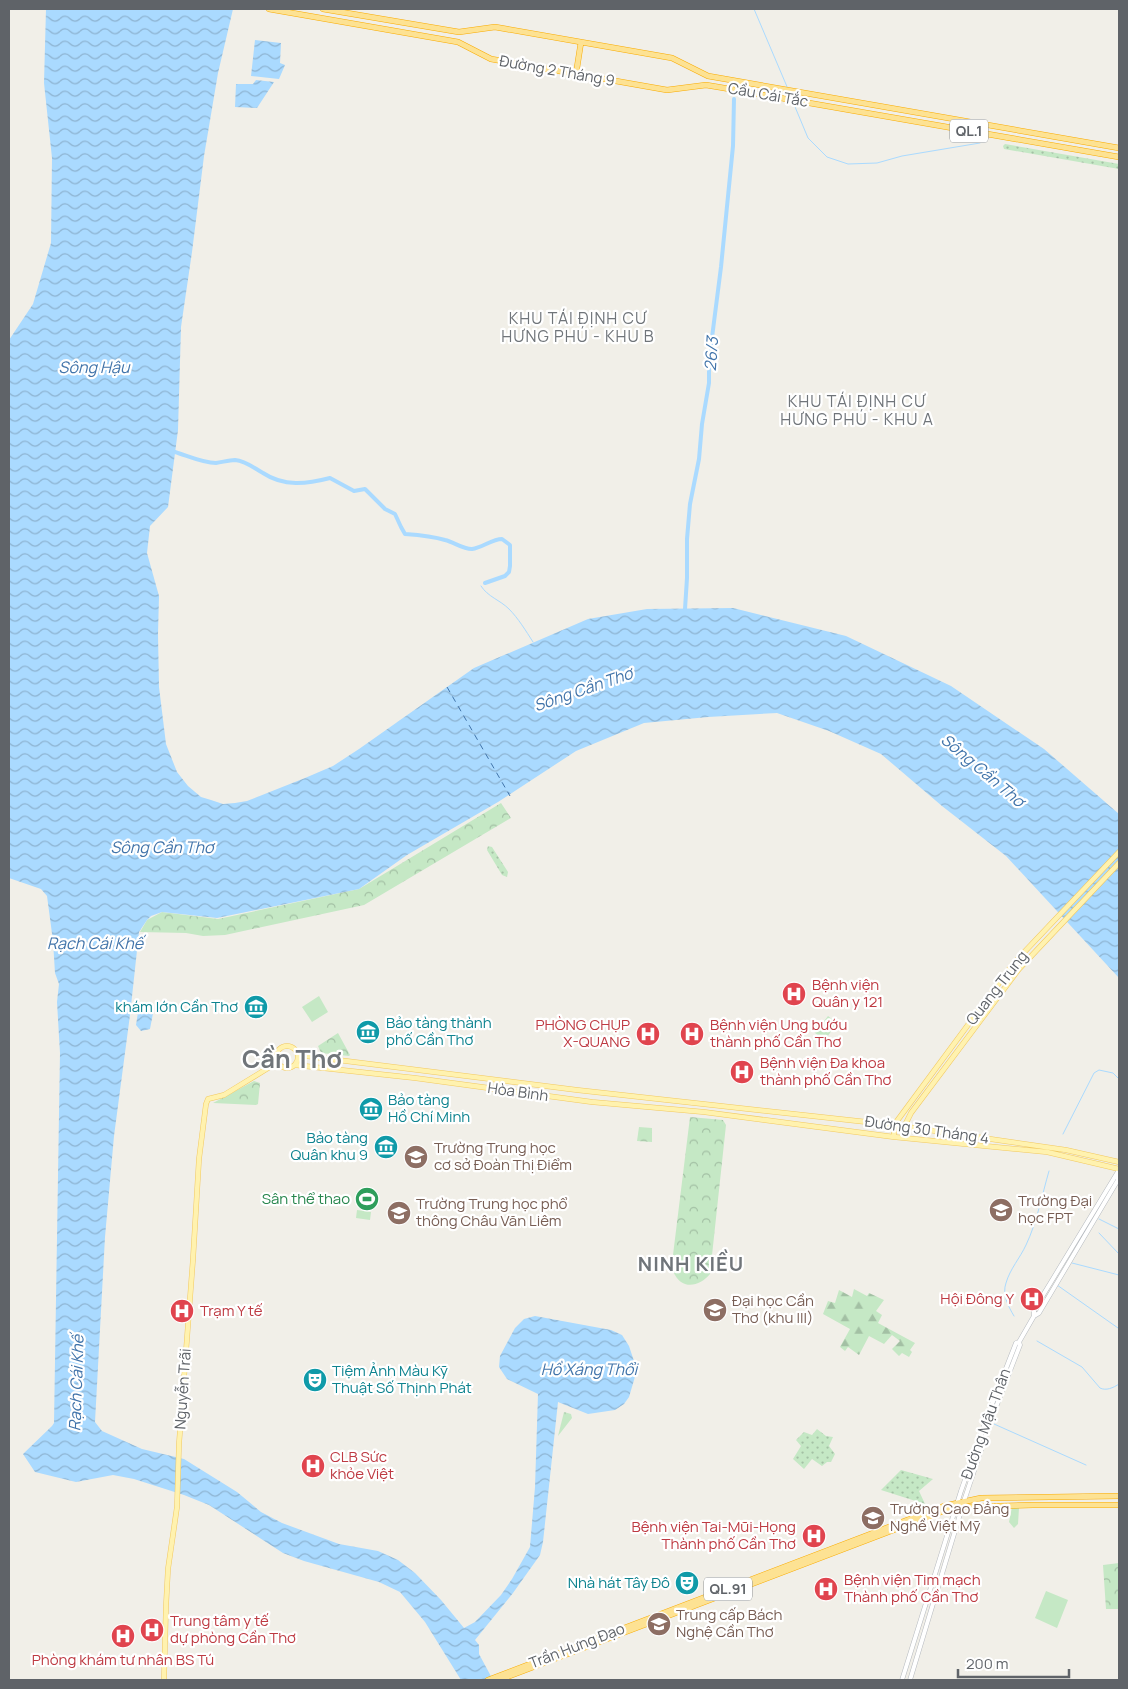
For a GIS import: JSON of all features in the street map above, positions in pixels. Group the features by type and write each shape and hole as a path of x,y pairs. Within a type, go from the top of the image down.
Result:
{"highway":[{"name":"Đường 2 Tháng 9","path":"269,9 458,42 491,59 667,90 706,85 718,87"},
{"name":"QL.1","path":"323,9 459,32 495,27 581,42"},
{"path":"576,74 581,42"},
{"name":"Cầu Cái Tắc","path":"581,42 672,58 708,76 1119,148"},
{"name":"Cầu Cái Tắc","path":"718,87 1119,158"},
{"name":"QL.91","path":"964,1501 981,1498 1119,1496"},
{"name":"Trần Hưng Đạo","path":"499,1678 946,1510 964,1501"},
{"name":"Trần Hưng Đạo","path":"957,1505 963,1507"},
{"name":"QL.91","path":"963,1507 1119,1505"},
{"name":"QL.91","path":"488,1680 499,1678"}],"main road":[{"name":"Quang Trung","path":"894,1125 1014,964 1119,852"},
{"name":"Quang Trung","path":"902,1137 904,1127 911,1113 1019,969 1119,863"},
{"path":"284,1047 294,1049 298,1055 295,1065 286,1068 278,1062 276,1056 280,1049 284,1047"},
{"name":"Hòa Bình","path":"298,1055 591,1092 734,1107"},
{"name":"Nguyễn Trãi","path":"164,1680 166,1597 177,1501 199,1159 206,1104 208,1099 224,1095 278,1062"},
{"name":"Hòa Bình","path":"295,1065 415,1078 592,1102 741,1117"},
{"path":"577,1100 578,1090"},
{"path":"591,1092 592,1102"},
{"path":"686,1102 688,1111"},
{"path":"702,1103 704,1112"},
{"path":"716,1105 717,1114"},
{"name":"Đường 30 Tháng 4","path":"734,1107 894,1125 1065,1150 1119,1162"},
{"path":"732,1116 734,1107"},
{"path":"789,1113 789,1124"},
{"name":"Đường 30 Tháng 4","path":"741,1117 894,1137 1047,1152 1119,1170"},
{"path":"894,1125 894,1137"},
{"name":"Đường Mậu Thân","path":"910,1680 964,1501 991,1420 1020,1344 1034,1316 1034,1310 1119,1170"},
{"name":"Đường Mậu Thân","path":"1034,1316 1039,1313 1104,1205 1118,1180 1119,1170"},
{"path":"1099,1202 1104,1205"},
{"name":"Đường Mậu Thân","path":"902,1680 987,1417 1016,1343 1020,1344"},
{"path":"987,1417 991,1420"},
{"path":"926,1601 934,1604"}],"green space":[{"path":"1005,144 1119,164 1119,169 1004,149 1003,146"},
{"path":"501,803 511,818 364,905 225,935 203,936 186,933 140,932 147,920 162,912 218,919 359,889"},
{"path":"488,846 492,847 508,872 507,877 502,875 487,850"},
{"path":"319,996 328,1012 312,1022 302,1007"},
{"path":"828,1016 837,1023 825,1040 815,1033"},
{"path":"338,1033 350,1055 321,1053 318,1046"},
{"path":"254,1081 260,1083 258,1104 213,1103"},
{"path":"690,1117 723,1120 726,1125 710,1274 702,1281 688,1285 679,1280 674,1274 672,1263"},
{"path":"639,1127 652,1128 652,1142 637,1141"},
{"name":"Sân thể thao","path":"358,1192 377,1194 375,1206 357,1203"},
{"name":"Sân thể thao","path":"357,1210 371,1212 370,1220 356,1218"},
{"path":"854,1289 867,1296 869,1293 884,1300 876,1311 882,1315 878,1323 915,1343 910,1350 912,1352 909,1357 902,1353 899,1356 892,1349 900,1341 892,1335 884,1344 869,1336 859,1355 848,1347 845,1351 840,1347 850,1329 823,1314 828,1301 835,1303 839,1290 852,1297"},
{"path":"564,1412 571,1414 572,1418 558,1436"},
{"path":"817,1429 826,1436 833,1437 829,1446 835,1454 831,1462 827,1462 822,1466 812,1459 804,1469 793,1459 801,1446 796,1440 804,1432 812,1435"},
{"path":"901,1470 933,1479 919,1491 925,1504 881,1490"},
{"path":"1012,1507 1019,1508 1018,1524 1014,1528 1009,1522"},
{"path":"1119,1563 1119,1609 1106,1609 1103,1565"},
{"path":"1046,1591 1068,1600 1057,1628 1035,1618"}],"water":[{"path":"46,9 233,9 218,73 204,156 181,327 178,430 168,507 150,526 147,553 159,596 159,687 166,744 177,772 188,786 201,797 223,804 247,801 333,766 474,668 588,619 647,609 733,608 846,636 951,686 1044,749 1119,814 1119,978 1006,856 942,806 881,754 829,731 777,713 644,723 576,751 498,802 407,855 359,889 217,918 162,912 151,916 147,920 139,932 114,1136 105,1237 95,1422 102,1431 142,1449 184,1459 237,1492 261,1512 282,1523 339,1544 378,1551 398,1560 415,1573 464,1628 475,1622 501,1595 530,1547 535,1487 538,1394 507,1379 499,1367 500,1356 515,1328 524,1319 535,1316 611,1330 622,1335 629,1346 637,1370 629,1397 624,1404 615,1410 588,1414 558,1402 540,1555 513,1593 475,1640 479,1645 479,1654 493,1680 461,1680 425,1622 400,1592 379,1582 304,1561 283,1553 209,1505 184,1495 134,1479 113,1475 76,1482 35,1472 23,1454 54,1423 60,1053 57,1002 59,984 55,973 47,896 41,889 9,878 9,340 33,304 51,243 52,158 44,83"},
{"path":"255,40 281,43 280,63 285,65 279,79 251,76"},
{"path":"256,80 274,82 257,108 235,107 236,84 253,84"},
{"path":"145,1002 151,1002 154,1008 150,1029 141,1031 136,1025 139,1006"}],"waterway":[{"path":"754,9 788,89"},
{"name":"26/3","path":"685,609 690,504 699,459 702,424 709,383 709,361 733,146 734,99"},
{"path":"793,102 808,138 827,157 848,164 877,163 902,156 980,143"},
{"path":"175,452 211,463 233,460 243,462 279,481 304,483 330,478 354,491 365,489 385,509 395,514 405,534 435,538 472,549 494,540 502,539 510,545 509,572 505,576 485,583"},
{"path":"481,586 487,593 506,606 533,642"},
{"path":"1063,1134 1094,1073 1099,1070 1113,1073 1119,1079"},
{"path":"1014,1316 1006,1300 1005,1287 1010,1273 1030,1236 1049,1171"},
{"path":"1099,1219 1119,1229"},
{"path":"1099,1233 1119,1254"},
{"path":"1072,1263 1119,1275"},
{"path":"1057,1285 1118,1328"},
{"path":"1037,1341 1082,1367 1100,1388 1110,1389 1119,1384"},
{"path":"994,1424 1086,1465"}],"ferry route":[{"path":"447,687 510,796"}],"place":[{"name":"Bệnh viện Quân y 121","path":"794,994"},
{"name":"khám lớn Cần Thơ","path":"256,1007"},
{"name":"Bảo tàng thành phố Cần Thơ","path":"368,1032"},
{"name":"PHÒNG CHỤP X-QUANG","path":"648,1034"},
{"name":"Bệnh viện Ung bướu thành phố Cần Thơ","path":"692,1034"},
{"name":"Bệnh viện Đa khoa thành phố Cần Thơ","path":"742,1072"},
{"name":"Bảo tàng Hồ Chí Minh","path":"371,1109"},
{"name":"Bảo tàng Quân khu 9","path":"386,1147"},
{"name":"Trường Trung học cơ sở Đoàn Thị Điểm","path":"416,1157"},
{"name":"Sân thể thao","path":"367,1199"},
{"name":"Trường Đại học FPT","path":"1001,1210"},
{"name":"Trường Trung học phổ thông Châu Văn Liêm","path":"399,1213"},
{"name":"Hội Đông Y","path":"1032,1299"},
{"name":"Đại học Cần Thơ (khu III)","path":"715,1310"},
{"name":"Trạm Y tế","path":"182,1311"},
{"name":"Tiệm Ảnh Màu Kỹ Thuật Số Thịnh Phát","path":"315,1380"},
{"name":"CLB Sức khỏe Việt","path":"313,1466"},
{"name":"Trường Cao Đẳng Nghề Việt Mỹ","path":"873,1518"},
{"name":"Bệnh viện Tai-Mũi-Họng Thành phố Cần Thơ","path":"814,1536"},
{"name":"Nhà hát Tây Đô","path":"687,1583"},
{"name":"Bệnh viện Tim mạch Thành phố Cần Thơ","path":"826,1589"},
{"name":"Trung cấp Bách Nghệ Cần Thơ","path":"659,1624"},
{"name":"Trung tâm y tế dự phòng Cần Thơ","path":"152,1630"},
{"name":"Phòng khám tư nhân BS Tú","path":"123,1636"}],"district":[{"name":"KHU TÁI ĐỊNH CƯ HƯNG PHÚ - KHU B","path":"578,327"},
{"name":"KHU TÁI ĐỊNH CƯ HƯNG PHÚ - KHU A","path":"857,410"},
{"name":"Cần Thơ","path":"292,1059"},
{"name":"NINH KIỀU","path":"691,1264"}],"water label":[{"name":"Sông Hậu","path":"94,367"},
{"name":"Sông Cần Thơ","path":"583,689"},
{"name":"Sông Cần Thơ","path":"983,770"},
{"name":"Sông Cần Thơ","path":"162,847"},
{"name":"Rạch Cái Khế","path":"95,943"},
{"name":"Hồ Xáng Thổi","path":"589,1369"},
{"name":"Rạch Cái Khế","path":"76,1383"}]}
